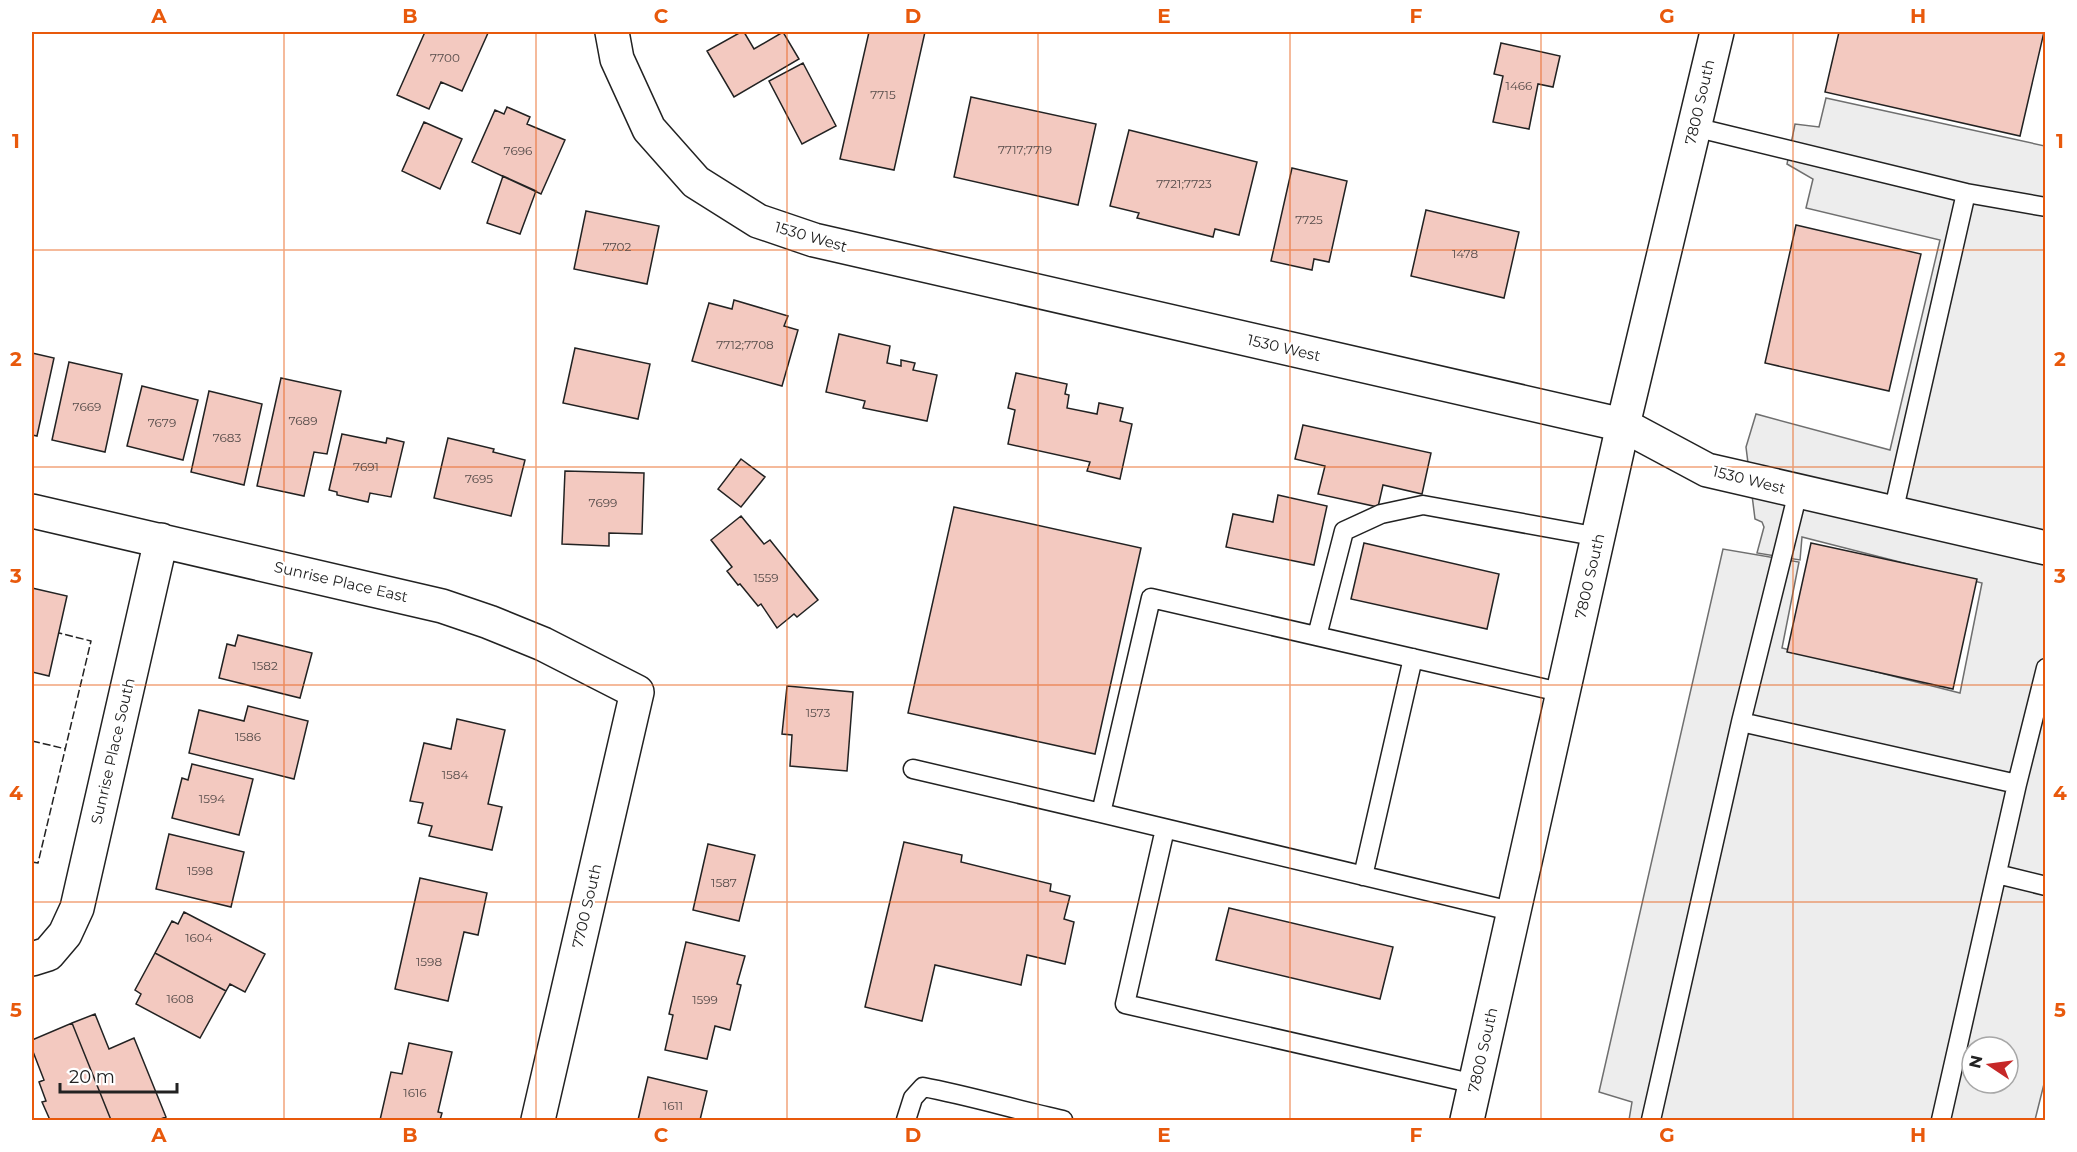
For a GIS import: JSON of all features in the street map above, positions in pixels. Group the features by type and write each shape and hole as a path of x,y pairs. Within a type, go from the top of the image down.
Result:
{"street":[{"name":"1530 West","path":"612,32 617,58 649,129 696,182 758,221 814,240 1623,425 1707,470 2045,547"},
{"name":"7800 South","path":"1467,1120 1623,425 1717,32"},
{"name":"Sunrise Place East","path":"32,511 442,606 543,644 637,692"},
{"name":"Sunrise Place South","path":"40,956 66,934 77,908 161,540"},
{"name":"7700 South","path":"538,1120 637,692"}],"lane":[{"path":"1694,127 1966,194 2046,207"},
{"path":"1893,513 1966,194"},
{"path":"1651,1120 1741,722 1798,492"},
{"path":"1317,636 1344,531 1381,514 1423,504 1599,537"},
{"path":"1101,813 1151,598 1564,693"},
{"path":"1363,876 1413,658"},
{"path":"1941,1120 2017,784 2046,668"},
{"path":"1741,722 2017,784"},
{"path":"913,770 1515,912"},
{"path":"1165,829 1125,1004 1475,1084"},
{"path":"1997,874 2046,886"},
{"path":"906,1120 913,1098 923,1087 969,1096 1021,1116 1063,1120"}],"shaded area":[{"path":"1826,98 2045,146 2046,1076 2035,1120 1629,1120 1632,1102 1599,1092 1723,549 1799,562 1782,648 1960,693 1982,583 1802,537 1800,560 1757,553 1764,527 1762,522 1755,519 1746,447 1756,414 1890,450 1940,240 1806,208 1813,179 1787,164 1795,124 1819,127"}],"building":[{"path":"425,32 488,33 462,91 441,82 429,109 397,95"},
{"path":"744,32 754,49 783,32 799,59 734,97 707,51"},
{"path":"869,32 925,32 894,170 840,159"},
{"path":"1839,32 2044,32 2020,136 1825,92"},
{"path":"1501,43 1560,56 1553,87 1538,84 1529,129 1493,122 1503,76 1494,74"},
{"path":"803,63 836,126 802,144 769,81"},
{"path":"971,97 1096,124 1078,205 954,177"},
{"path":"507,107 530,117 527,124 565,140 541,194 472,162 495,110 504,114"},
{"path":"424,122 462,139 440,189 402,171"},
{"path":"1129,130 1257,162 1239,235 1215,229 1213,237 1137,218 1139,213 1110,206"},
{"path":"1292,168 1347,181 1329,262 1314,259 1312,270 1271,261"},
{"path":"503,176 536,191 520,234 487,223"},
{"path":"1426,210 1519,232 1504,298 1411,276"},
{"path":"586,211 659,226 647,284 574,269"},
{"path":"1796,225 1921,254 1889,391 1765,363"},
{"path":"734,300 788,316 784,326 798,330 782,386 692,361 709,303 732,309"},
{"path":"839,334 890,346 887,363 901,366 901,360 915,363 913,370 937,375 927,421 863,408 865,401 826,392"},
{"path":"575,348 650,364 638,419 563,403"},
{"path":"32,353 54,358 37,436 32,435"},
{"path":"69,362 122,374 105,452 52,440"},
{"path":"1016,373 1067,384 1065,394 1069,395 1067,408 1097,414 1099,403 1123,408 1120,421 1132,424 1120,479 1087,471 1090,462 1008,444 1015,410 1008,408"},
{"path":"281,378 341,391 327,454 314,452 304,496 257,486"},
{"path":"142,386 198,400 183,460 127,446"},
{"path":"209,391 262,404 244,485 191,472"},
{"path":"1303,425 1431,453 1422,494 1383,485 1378,507 1318,494 1325,466 1295,459"},
{"path":"342,434 386,443 387,438 404,442 391,497 370,493 368,502 337,495 337,492 329,490"},
{"path":"448,438 494,449 493,452 525,460 511,516 434,498"},
{"path":"741,459 765,477 741,507 718,489"},
{"path":"565,471 644,473 642,534 609,533 609,546 562,544"},
{"path":"1278,495 1327,506 1314,565 1226,547 1233,514 1273,522"},
{"path":"954,507 1141,548 1095,754 908,713"},
{"path":"741,516 764,544 770,540 818,600 797,617 794,614 777,628 761,604 758,606 727,571 732,567 711,540"},
{"path":"1364,543 1499,574 1487,629 1351,599"},
{"path":"1811,543 1977,579 1953,689 1787,652"},
{"path":"32,588 67,596 49,676 32,672"},
{"path":"238,635 312,653 300,698 219,678 227,644 235,646"},
{"path":"787,686 853,692 847,771 790,766 792,735 782,734"},
{"path":"248,706 308,721 294,779 189,753 199,710 244,721"},
{"path":"457,719 505,730 488,804 502,807 492,850 429,836 432,826 418,823 423,803 410,801 424,743 451,749"},
{"path":"192,764 253,779 239,835 172,818 182,778 188,780"},
{"path":"169,834 244,852 231,907 156,889"},
{"path":"904,842 962,855 961,862 1051,884 1050,891 1070,896 1064,919 1074,922 1065,964 1027,955 1021,985 935,965 922,1021 865,1007"},
{"path":"708,844 755,855 739,921 693,910"},
{"path":"420,878 487,893 478,935 464,932 448,1001 395,989"},
{"path":"1229,908 1393,947 1380,999 1216,960"},
{"path":"184,912 265,954 245,992 230,984 226,991 155,953 172,921 178,924"},
{"path":"686,942 745,956 737,984 741,985 730,1030 715,1026 707,1059 665,1050 673,1015 669,1014"},
{"path":"155,953 226,991 200,1038 136,1004 141,994 135,990"},
{"path":"95,1014 109,1049 134,1038 166,1117 158,1120 111,1120 72,1023"},
{"path":"72,1023 111,1120 50,1120 42,1102 46,1101 39,1082 44,1080 32,1049 32,1040"},
{"path":"409,1043 452,1052 438,1112 442,1113 440,1120 380,1120 391,1072 402,1074"},
{"path":"648,1077 707,1091 700,1120 638,1120"}],"fence":[{"path":"32,862 38,863 91,641 59,633"},
{"path":"32,741 66,749"}]}
